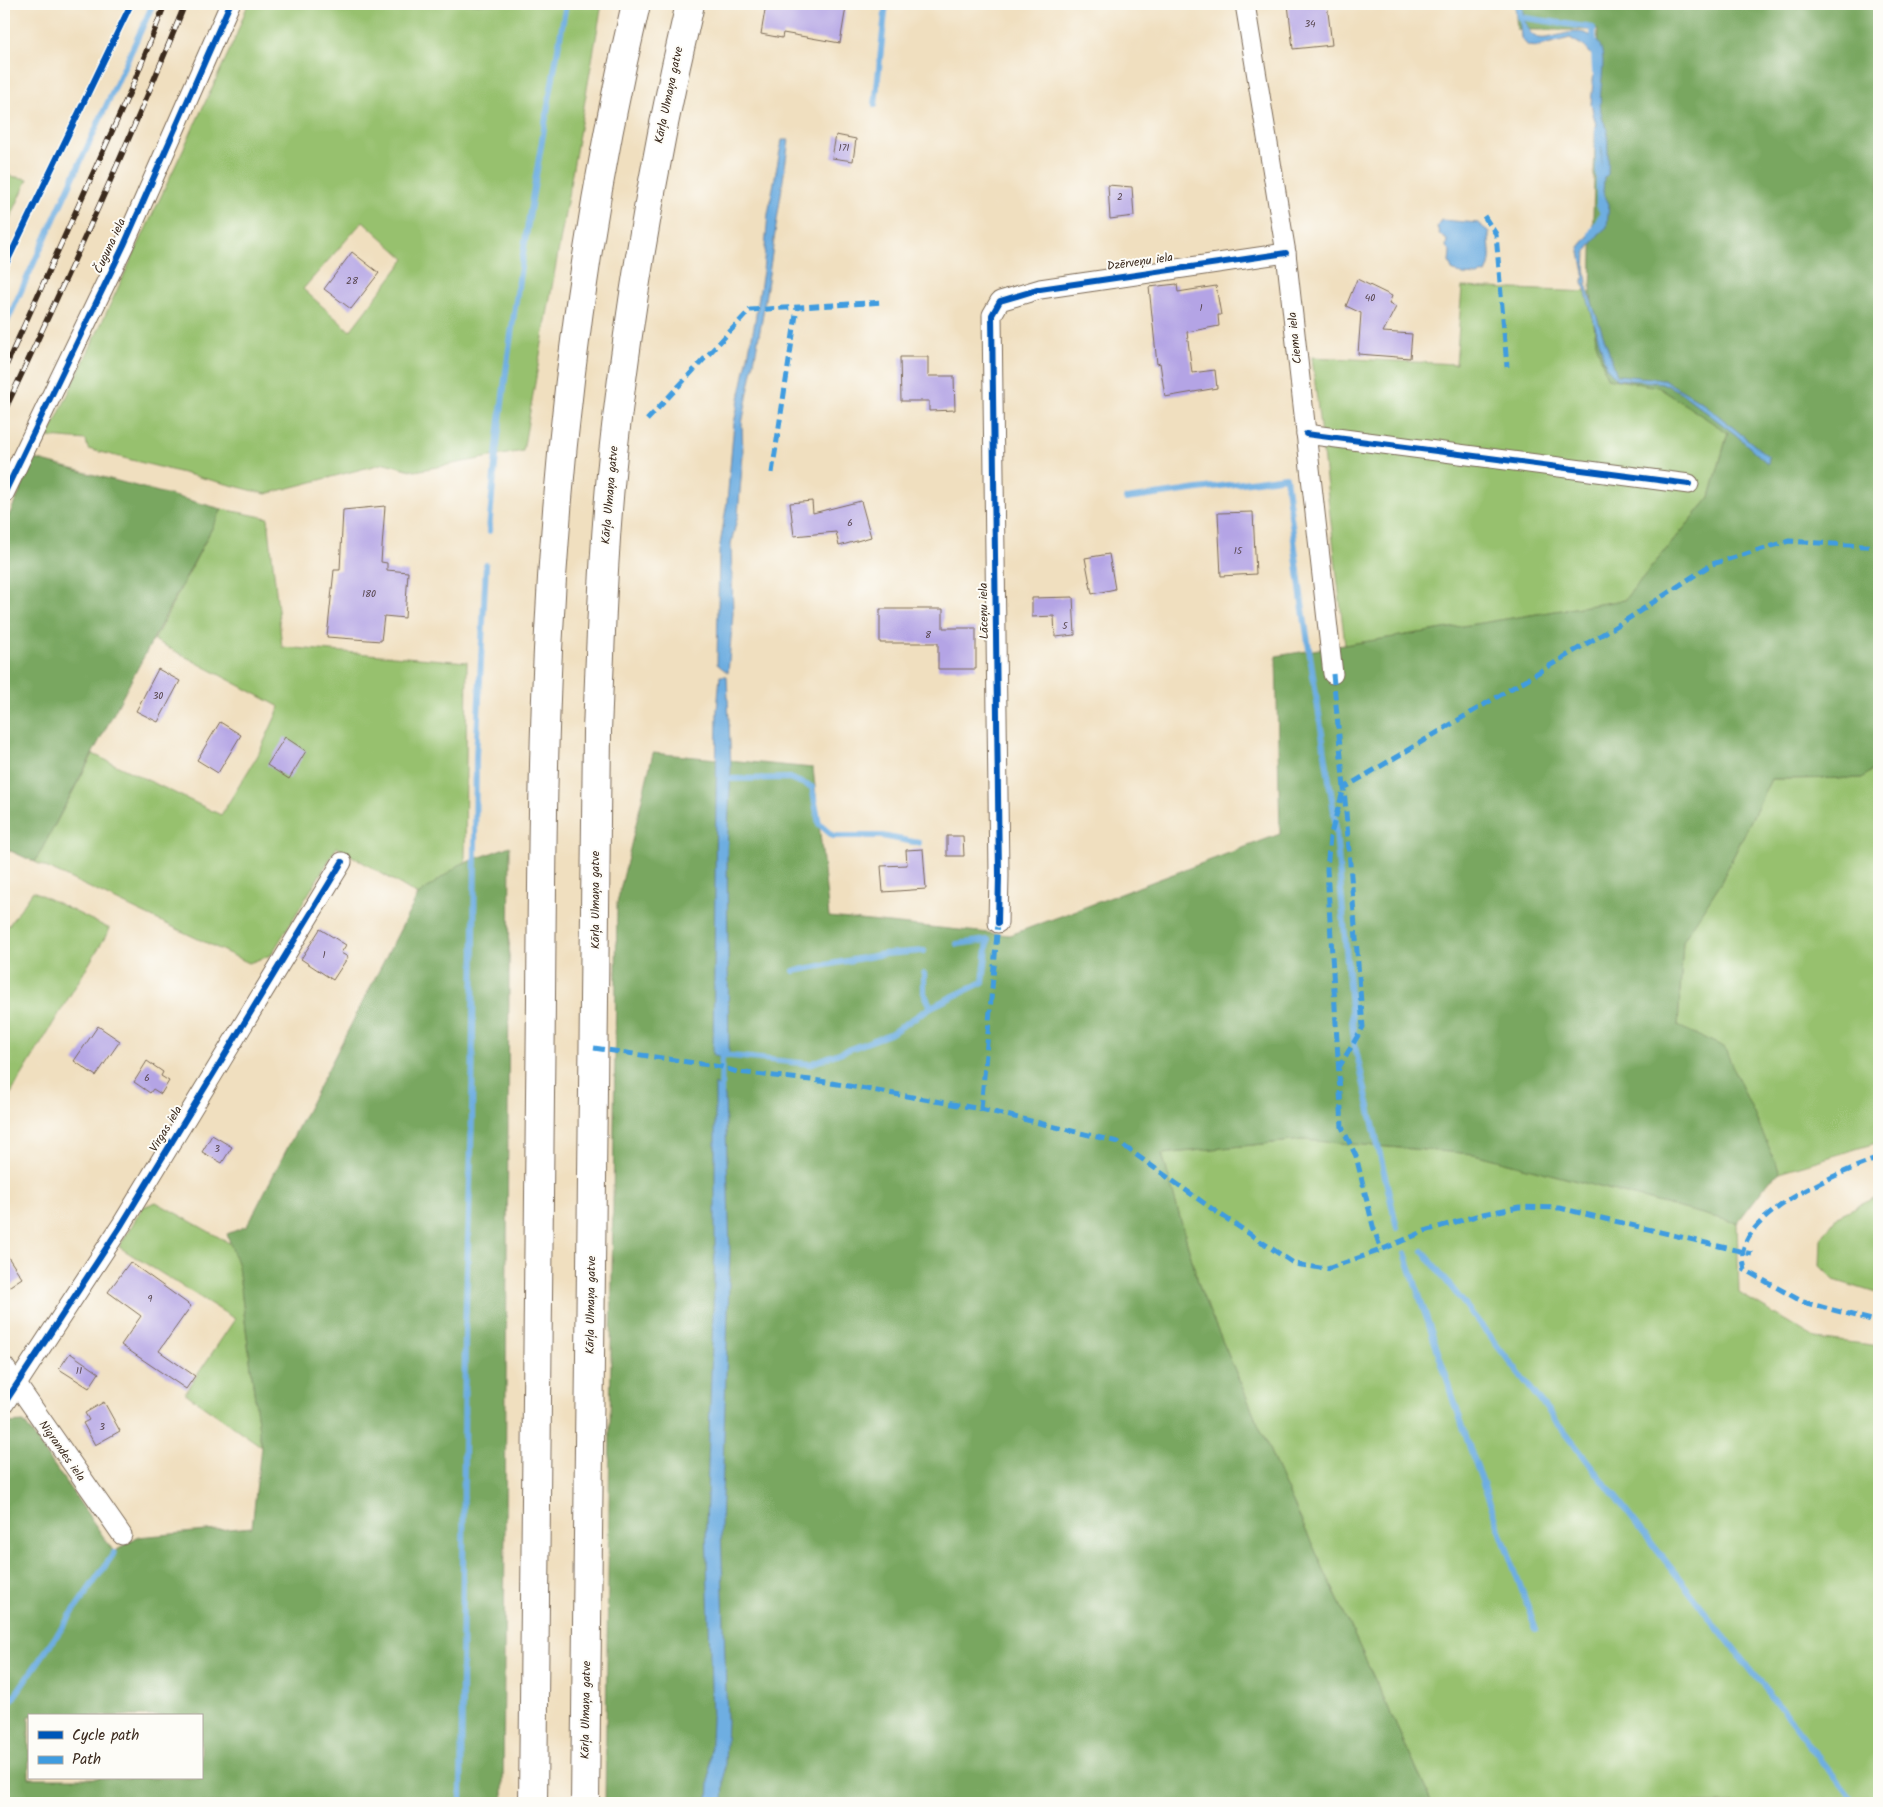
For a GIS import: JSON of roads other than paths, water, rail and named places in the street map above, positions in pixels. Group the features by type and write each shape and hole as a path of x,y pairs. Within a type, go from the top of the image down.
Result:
{"highway":[{"path":"533,1803 541,888 549,632 562,444 575,334 590,230 608,128 636,4"},
{"name":"Kārļa Ulmaņa gatve","path":"584,1803 596,732 604,568 616,429 640,248 666,103 690,4"}],"street":[{"name":"Čuguna iela","path":"4,494 124,245 230,4"},
{"name":"Ciema iela","path":"1245,4 1286,253 1334,674"},
{"name":"Dzērveņu iela","path":"1000,301 1040,289 1286,253"},
{"name":"Lāceņu iela","path":"998,923 1000,875 992,315 1000,301"},
{"path":"1306,434 1689,484"},
{"name":"Virgas iela","path":"4,1404 122,1224 342,862"},
{"name":"Nīgrandes iela","path":"4,1366 122,1535"}],"water":[{"path":"1518,4 1522,4 1526,24 1532,34 1540,38 1572,32 1583,33 1594,38 1600,46 1603,56 1600,107 1608,129 1608,174 1604,178 1603,192 1609,204 1607,227 1599,234 1586,252 1585,267 1588,291 1617,375 1662,379 1702,402 1769,457 1768,464 1736,435 1680,392 1662,383 1617,379 1606,367 1583,282 1584,273 1579,247 1600,222 1601,215 1605,212 1598,200 1602,151 1591,104 1595,59 1585,47 1570,38 1536,47 1528,46 1521,38"},
{"path":"782,140 789,140 762,320 742,424 743,455 738,515 731,544 733,613 728,673 717,664 719,551 727,502 734,423 754,327 763,271 768,214"},
{"path":"1441,220 1478,223 1489,232 1490,263 1486,273 1478,276 1463,275 1452,270 1449,262 1450,251 1446,247 1447,240 1440,235 1437,227"},
{"path":"720,676 727,676 731,768 727,851 729,1052 720,1058 713,1054 717,710"},
{"path":"715,1084 722,1089 725,1097 730,1252 721,1528 727,1722 723,1803 708,1803 712,1720 706,1527 715,1251"}],"waterway":[{"path":"4,328 153,4"},
{"path":"489,531 511,332 566,4"},
{"path":"875,105 886,4"},
{"path":"1518,4 1519,17 1593,28 1595,71"},
{"path":"1591,234 1603,213 1599,205 1598,128"},
{"path":"1126,499 1286,477 1302,603 1335,819 1354,1042 1397,1228"},
{"path":"461,1803 465,1336 472,1117 476,756 486,565"},
{"path":"724,779 789,778 812,787 819,824 833,836 882,836 919,843"},
{"path":"722,1055 810,1064 890,1034 931,1007 983,982 988,940 957,944"},
{"path":"794,971 884,954 924,951"},
{"path":"924,974 924,993 931,1007"},
{"path":"721,1095 722,1050"},
{"path":"1423,1251 1855,1803"},
{"path":"1405,1253 1470,1448 1536,1629"},
{"path":"4,1711 114,1553"}],"railway":[{"path":"4,370 133,85 165,4"},
{"path":"4,412 120,158 185,4"}]}
